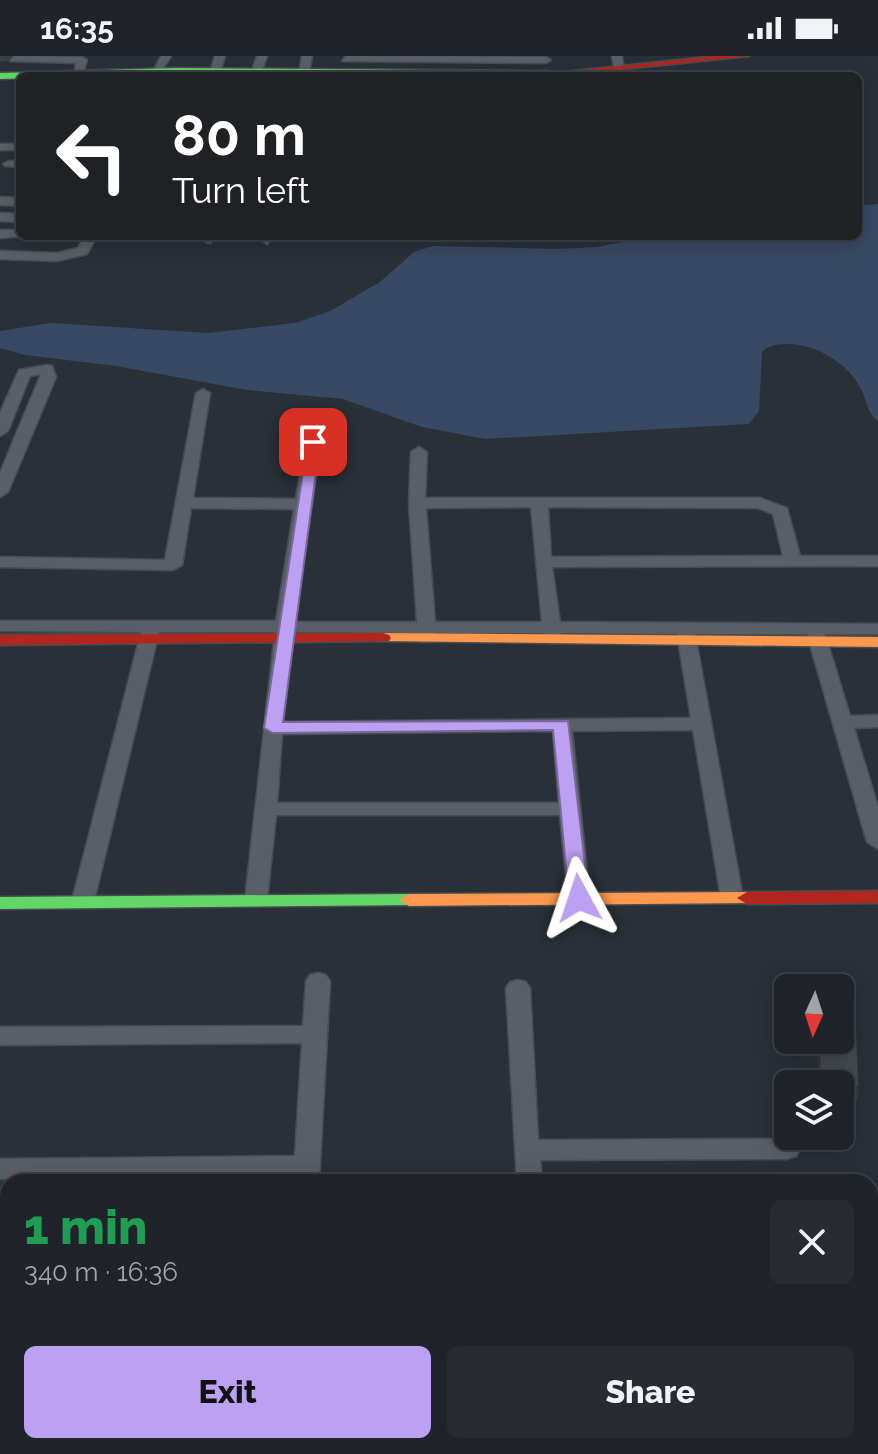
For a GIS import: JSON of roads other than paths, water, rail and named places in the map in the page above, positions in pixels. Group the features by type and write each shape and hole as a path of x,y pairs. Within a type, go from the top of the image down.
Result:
{"street":[{"path":"0,76 15,57 82,60 79,72"},
{"path":"127,72 218,64 349,68 615,67 734,57"},
{"path":"0,255 69,256 83,251 89,240"},
{"path":"0,431 24,373 47,369 49,377 0,492"},
{"path":"0,562 173,565 203,393"},
{"path":"256,900 269,809 273,728 285,631 313,442"},
{"path":"419,452 417,503 427,632"},
{"path":"539,502 552,633"},
{"path":"184,503 304,504"},
{"path":"417,503 775,506 781,511 793,561"},
{"path":"543,562 878,561"},
{"path":"0,626 151,632"},
{"path":"0,640 151,632 817,635 878,629"},
{"path":"83,901 151,632"},
{"path":"686,635 732,898"},
{"path":"817,635 878,642"},
{"path":"817,635 878,842"},
{"path":"844,722 878,721"},
{"path":"273,728 703,724"},
{"path":"562,725 579,898"},
{"path":"269,809 570,809"},
{"path":"0,903 878,897"},
{"path":"0,1169 306,1174 318,981"},
{"path":"518,988 529,1174"},
{"path":"0,1036 317,1034"},
{"path":"526,1150 774,1149"}],"water":[{"path":"878,204 878,421 869,411 856,380 840,364 821,352 791,344 779,344 762,352 759,411 749,424 485,439 422,427 343,399 247,390 116,366 25,355 0,348 0,331 51,323 208,333 295,323 330,311 380,282 414,252 433,246 557,249 597,247 633,240 862,240 862,206"}]}
